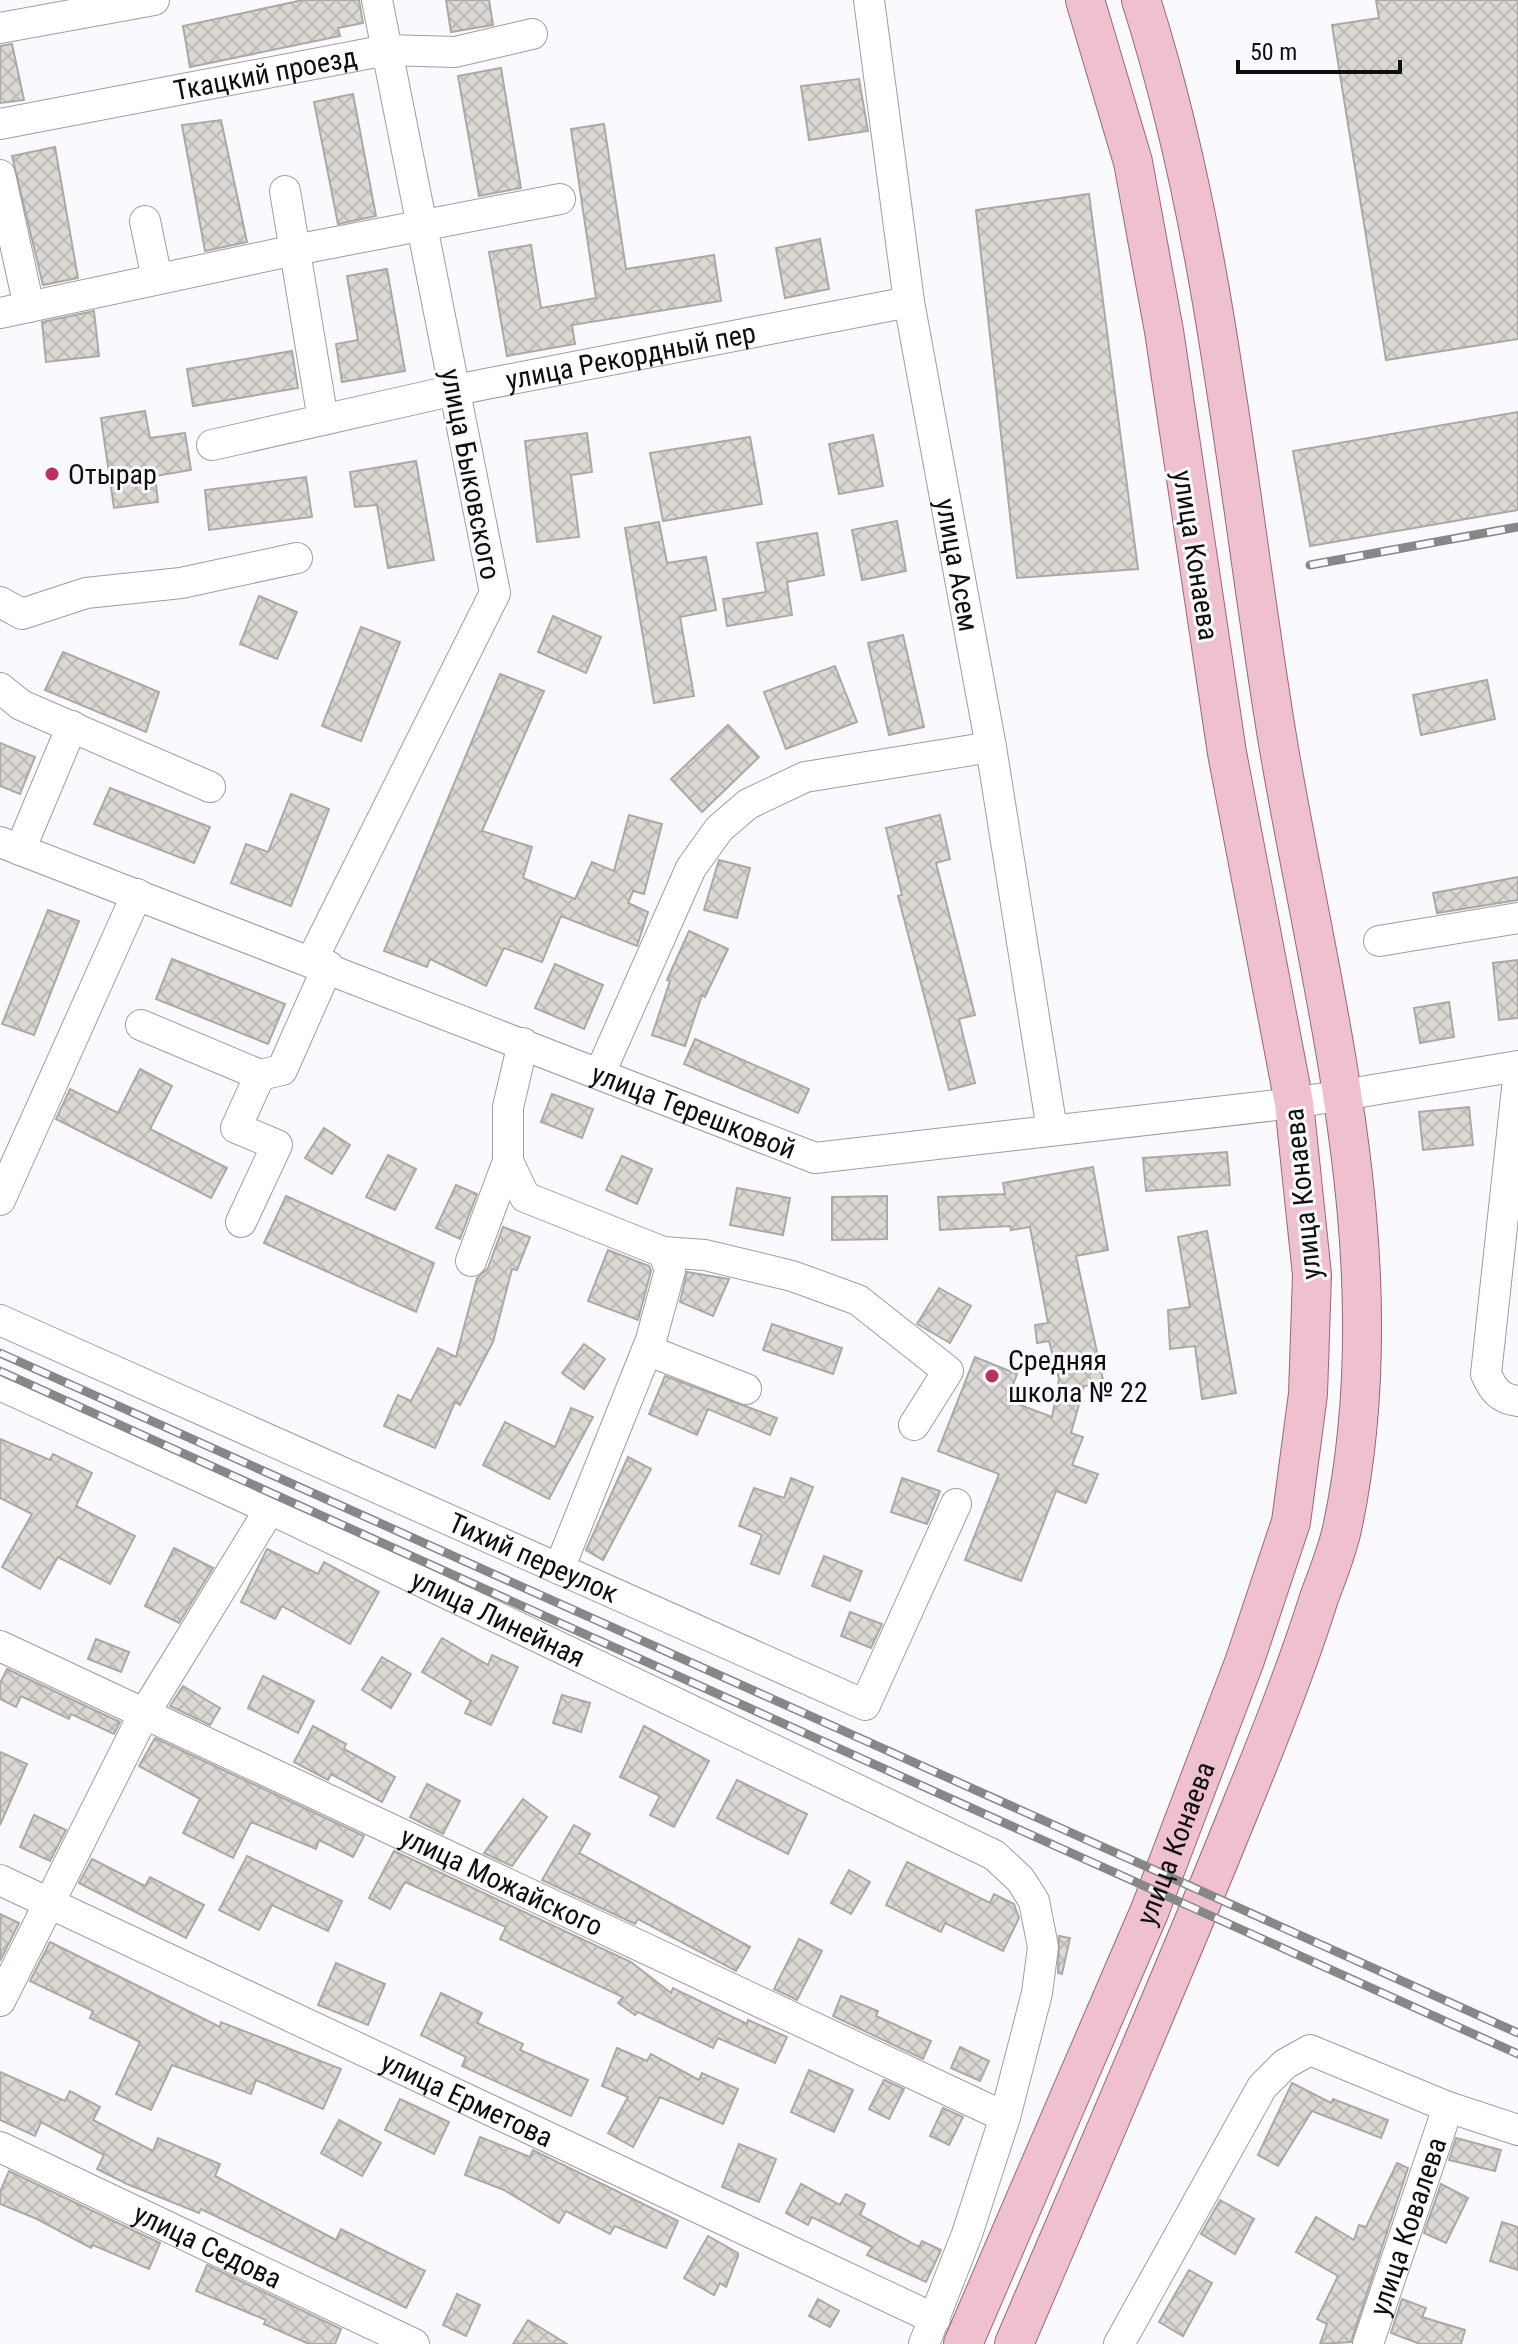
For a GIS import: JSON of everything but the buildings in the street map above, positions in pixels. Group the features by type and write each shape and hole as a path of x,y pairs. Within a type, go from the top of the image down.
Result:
{"main road":[{"path":"1058,0 1107,167 1139,335 1202,757 1245,985 1282,1043"},
{"name":"улица Конаева","path":"963,2344 1150,1910 1245,1660 1291,1522 1308,1394 1312,1275 1294,1103 1227,753 1164,331 1133,162 1085,0"},
{"name":"улица Конаева","path":"1014,2344 1189,1938 1288,1690 1342,1530 1360,1396 1363,1276 1345,1096 1290,804 1212,307 1183,150 1141,0"},
{"path":"1168,0 1208,144 1243,334 1304,741 1290,804"}],"street":[{"path":"0,28 154,0"},
{"name":"улица Быковского","path":"260,1075 282,1070 320,963 495,593 377,0"},
{"name":"улица Асем","path":"869,0 909,302 991,747 1052,1130"},
{"name":"Ткацкий проезд","path":"0,124 387,50 455,52 532,34"},
{"path":"0,175 29,307"},
{"path":"285,191 323,420"},
{"path":"0,313 295,250 560,199"},
{"path":"145,221 157,279"},
{"name":"улица Рекордный пер","path":"212,445 455,390 909,302"},
{"path":"0,602 22,614 86,593 181,583 297,558"},
{"path":"0,688 21,705 210,787"},
{"path":"10,846 72,726"},
{"path":"600,1073 691,868 719,829 748,804 805,777 991,747"},
{"name":"улица Терешковой","path":"10,846 320,963 815,1158 1294,1103 1518,1066"},
{"path":"0,1200 137,894"},
{"path":"1379,941 1518,918"},
{"path":"141,1025 260,1075 236,1128 277,1145 241,1222"},
{"path":"471,1261 508,1161 508,1107 523,1043"},
{"path":"1518,1079 1486,1374 1493,1390 1507,1400 1518,1401"},
{"path":"508,1161 525,1197 663,1252 705,1255 792,1276 858,1300 948,1371 914,1425"},
{"path":"559,1569 647,1350 670,1270 663,1252"},
{"name":"Тихий переулок","path":"0,1320 865,1705 956,1504"},
{"path":"647,1350 746,1389"},
{"name":"улица Линейная","path":"0,1385 270,1509 994,1855 1020,1879 1034,1901 1043,1947 1037,1993 1005,2117 967,2234 929,2332"},
{"path":"0,2001 144,1714 270,1509"},
{"name":"улица Можайского","path":"0,1646 1005,2117"},
{"name":"улица Ерметова","path":"0,1880 929,2332"},
{"path":"1119,2344 1262,2087 1285,2064 1310,2050 1448,2107 1518,2130"},
{"name":"улица Ковалева","path":"1368,2344 1448,2107"},
{"name":"улица Седова","path":"0,2147 414,2344"}],"railway":[{"path":"1310,565 1518,527"},
{"path":"0,1353 1518,2033"},
{"path":"0,1371 1518,2054"}],"place":[{"name":"Отырар","path":"52,474"},
{"name":"Средняя школа № 22","path":"992,1376"}]}
